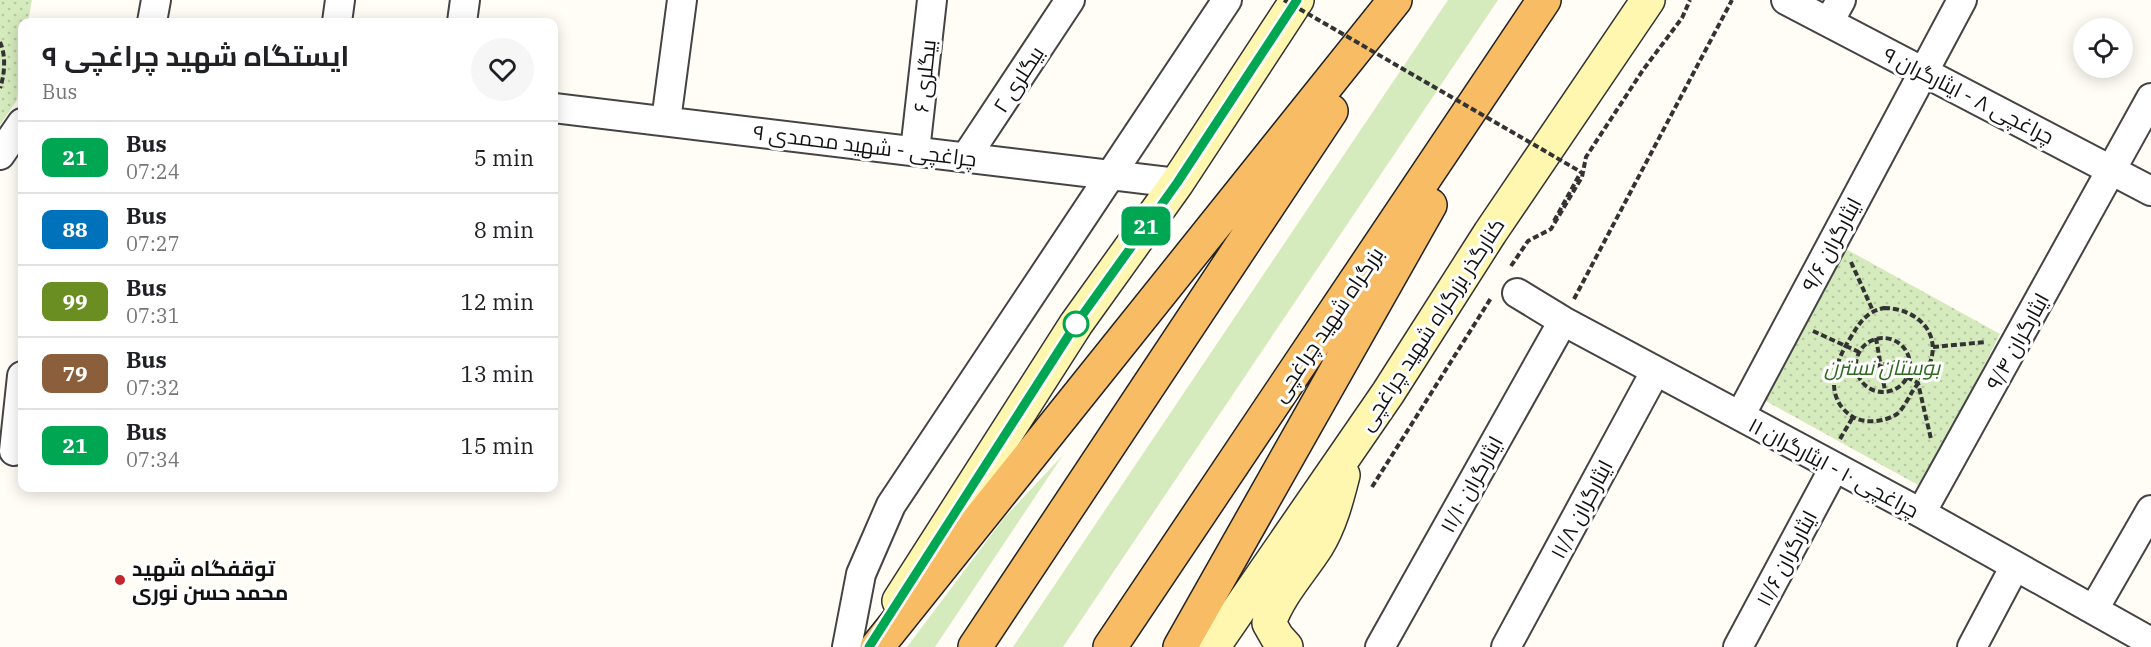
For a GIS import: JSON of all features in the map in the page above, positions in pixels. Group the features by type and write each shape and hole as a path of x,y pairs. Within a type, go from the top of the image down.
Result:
{"highway":[{"path":"878,647 1395,0"},
{"path":"975,647 1405,0"},
{"path":"1180,647 1545,0"},
{"name":"بزرگراه شهید چراغچی","path":"1110,647 1545,0"}],"main road":[{"path":"869,647 1076,324 1177,183 1297,0"},
{"name":"کنارگذر بزرگراه شهید چراغچی","path":"1213,647 1388,393 1490,233 1648,0"},
{"path":"1286,647 1269,623 1274,608 1318,544 1335,505 1349,450"}],"street":[{"path":"153,18 156,0"},
{"path":"338,18 340,0"},
{"path":"463,18 465,0"},
{"path":"666,121 682,0"},
{"name":"بیگلری ۶","path":"915,151 932,0"},
{"name":"بیگلری ۲","path":"966,157 1070,0"},
{"path":"847,647 861,574 891,505 1227,0"},
{"name":"چراغچی ۸ - ایثارگران ۹","path":"1786,0 1835,11 1922,72 2151,191"},
{"name":"ایثارگران ۹/۶","path":"1740,416 1962,0"},
{"name":"ایثارگران ۹/۴","path":"1921,513 2151,98"},
{"name":"۹ چراغچی - شهید محمدی","path":"558,108 1177,183"},
{"path":"0,155 18,129"},
{"name":"چراغچی ۱۰ - ایثارگران ۱۱","path":"1507,285 1563,321 1921,513 2151,642"},
{"name":"ایثارگران ۱۱/۱۰","path":"1380,647 1563,321"},
{"name":"ایثارگران ۱۱/۸","path":"1506,647 1655,372"},
{"path":"14,451 18,414"},
{"name":"ایثارگران ۱۱/۶","path":"1738,647 1834,468"},
{"path":"2094,609 2151,510"},
{"path":"1972,647 2015,566"}],"path":[{"path":"1284,0 1581,172 1556,215 1551,229"},
{"path":"1371,488 1507,285 1528,241 1551,229 1582,177 1586,157 1642,70 1682,18 1690,0"},
{"path":"1563,321 1732,0"},
{"path":"0,42 4,61 0,88"},
{"path":"0,57 4,61"},
{"path":"1838,233 1873,310"},
{"path":"1898,308 1912,314 1923,324 1933,347 1927,369 1899,412 1891,418 1868,421 1859,420 1844,411 1834,387 1834,371 1845,346 1861,320 1873,310 1898,308"},
{"path":"1791,320 1859,352"},
{"path":"1876,338 1885,391"},
{"path":"1876,338 1890,338 1900,343 1908,354 1910,365 1907,377 1901,385 1890,391 1878,391 1867,387 1859,378 1856,363 1859,352 1865,344 1876,338"},
{"path":"1933,347 2017,340"},
{"path":"1857,369 1909,360"}],"green space":[{"path":"0,0 32,0 29,18 18,18 17,100 0,125"},
{"path":"1448,0 1498,0 1063,647 1013,647"},
{"name":"بوستان نسترن","path":"1846,249 2000,334 1936,459 1918,485 1764,400"},
{"path":"1063,455 935,647 907,647 1004,518"}],"bus line":[{"name":"21","path":"869,647 1076,324 1177,183 1297,0"}],"place":[{"name":"توقفگاه شهید محمد حسن نوری","path":"120,580"}]}
